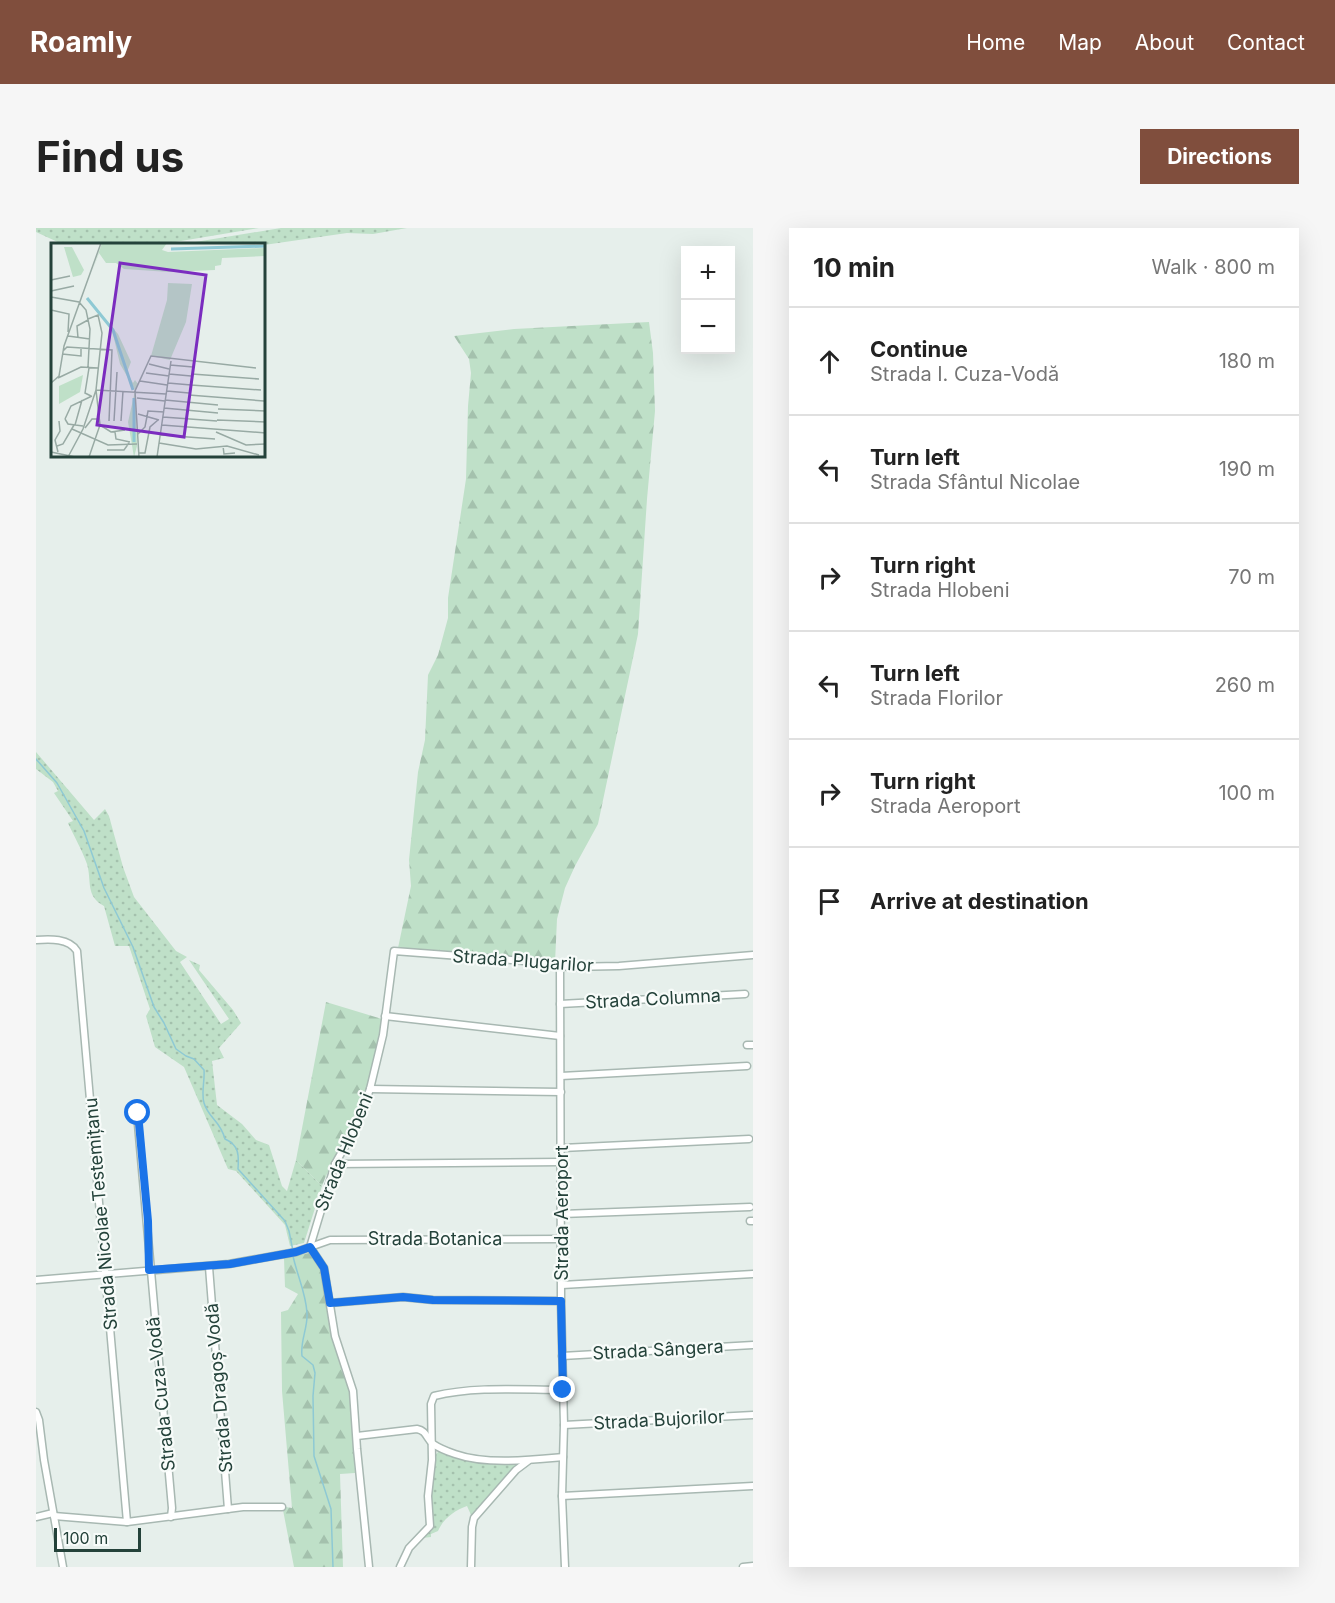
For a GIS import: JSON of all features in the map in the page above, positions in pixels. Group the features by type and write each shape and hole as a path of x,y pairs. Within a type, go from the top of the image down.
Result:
{"street":[{"name":"Strada Nicolae Testemițanu","path":"36,940 67,942 74,945 77,951 127,1522"},
{"name":"Strada Plugarilor","path":"385,1016 394,951 550,963 560,966 619,966 753,954"},
{"name":"Strada Aeroport","path":"560,966 561,1301 564,1425 562,1496 565,1567"},
{"name":"Strada Columna","path":"560,1004 746,994"},
{"path":"385,1016 560,1036"},
{"name":"Strada Hlobeni","path":"310,1247 335,1164 357,1125 369,1089 383,1035 385,1016"},
{"path":"561,1076 747,1066"},
{"path":"369,1089 561,1092"},
{"name":"Strada Cuza-Vodă","path":"138,1113 148,1221 149,1270 171,1496 171,1517"},
{"path":"562,1148 751,1136"},
{"path":"335,1164 562,1162"},
{"path":"562,1214 750,1207"},
{"name":"Strada Botanica","path":"36,1280 105,1273 209,1267 293,1253 330,1240 562,1239"},
{"path":"310,1247 324,1268 335,1336 353,1391 369,1567"},
{"name":"Strada Dragoș Vodă","path":"209,1267 228,1509"},
{"path":"562,1286 753,1275"},
{"path":"330,1303 403,1297 433,1300 561,1301"},
{"name":"Strada Sângera","path":"562,1356 753,1345"},
{"path":"400,1567 409,1548 430,1526 428,1497 433,1444 431,1404 434,1396 491,1389 563,1390"},
{"path":"36,1412 63,1567"},
{"name":"Strada Bujorilor","path":"564,1425 753,1415"},
{"path":"357,1436 417,1429 425,1432 433,1444 466,1457 529,1460 563,1457"},
{"path":"471,1567 474,1518 516,1470 529,1460"},
{"path":"562,1496 753,1486"},
{"path":"36,1516 53,1515 127,1522 228,1509 282,1507"},
{"path":"743,1567 753,1566"}],"green space":[{"path":"36,228 259,228 169,243 60,243 36,232"},
{"path":"281,228 407,228 373,234 347,233 266,245 189,243"},
{"path":"649,322 653,353 655,411 638,634 598,824 565,888 557,919 555,963 398,948 411,886 409,860 418,772 425,740 428,675 438,655 448,618 448,598 466,479 471,373 469,359 454,336 514,329"},
{"path":"36,752 94,820 105,809 134,897 176,951 187,957 180,962 221,1024 229,1019 189,960 200,965 199,970 233,1010 241,1023 219,1048 224,1058 212,1061 217,1105 242,1124 256,1140 269,1145 282,1186 287,1191 296,1160 322,1186 304,1243 290,1246 285,1225 236,1171 228,1169 184,1067 155,1047 146,1016 150,1009 129,946 115,946 104,906 94,898 90,888 87,864 68,823 73,821 54,793 58,791 53,782 36,769"},
{"path":"326,1002 382,1019 372,1072 361,1111 322,1186 296,1160"},
{"path":"309,1253 322,1274 330,1332 351,1396 355,1473 340,1474 343,1567 294,1567 283,1510 286,1507 292,1508 282,1391 281,1312 288,1310 298,1294 285,1287 284,1258"},
{"path":"440,1450 455,1456 523,1462 476,1512 471,1515 467,1506 446,1519 438,1531 431,1534 431,1537 422,1538 432,1530 430,1495 435,1455"}],"waterway":[{"path":"36,759 57,783 84,831 104,888 133,947 154,1007 176,1049 194,1059 204,1070 203,1095 206,1108 225,1139 236,1147 238,1169 285,1221 293,1251"},
{"path":"293,1256 307,1313 302,1356 313,1365 315,1373 314,1456 331,1509 333,1567"}],"route":[{"path":"138,1113 148,1221 149,1270 209,1267 296,1252 310,1247 324,1268 330,1303 403,1297 421,1300 561,1301 563,1390"}]}
